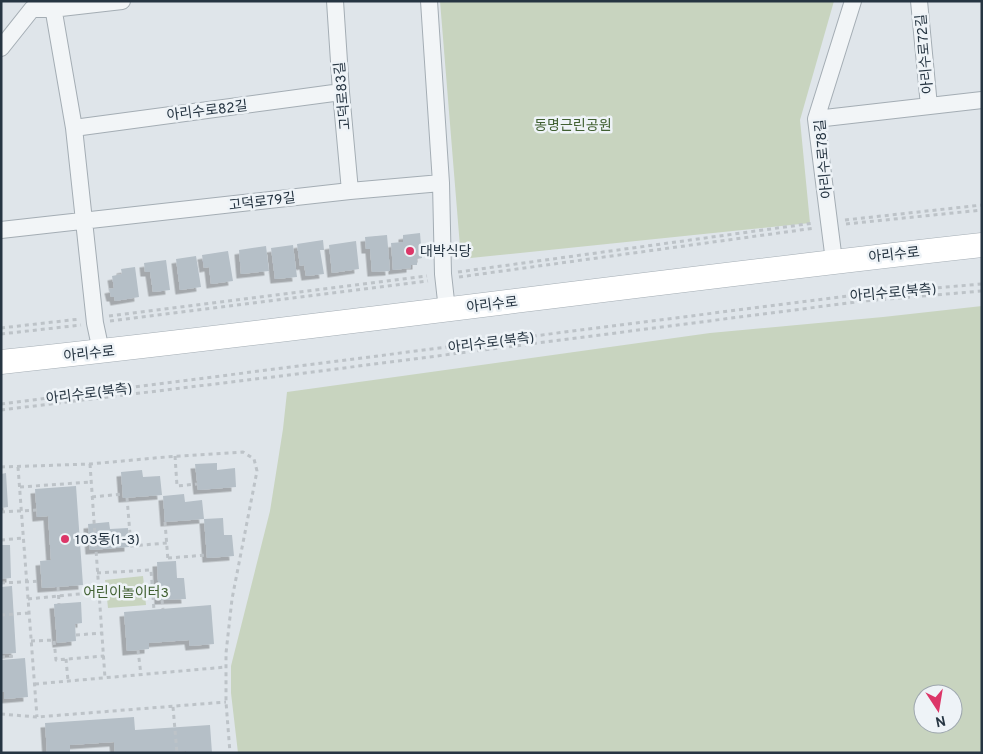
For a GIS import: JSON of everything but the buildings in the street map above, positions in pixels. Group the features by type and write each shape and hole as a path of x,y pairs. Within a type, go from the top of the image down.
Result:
{"main road":[{"name":"아리수로","path":"1,362 447,310 982,244"}],"street":[{"path":"1,48 32,9 52,5 122,1"},
{"name":"고덕로83길","path":"335,1 350,191"},
{"path":"429,1 447,310"},
{"name":"아리수로78길","path":"834,261 816,119 853,1"},
{"name":"아리수로72길","path":"919,1 930,106"},
{"path":"52,5 74,128 95,320 101,351"},
{"name":"아리수로82길","path":"74,128 341,92"},
{"name":"아리수로72길","path":"816,119 982,100"},
{"name":"고덕로79길","path":"84,221 350,191 441,183"},
{"path":"1,230 84,221"}],"path":[{"path":"1,334 95,320 444,277 982,205"},
{"path":"829,224 982,210"},
{"name":"아리수로(북측)","path":"1,404 863,294 982,284"},
{"path":"1,410 306,373 864,301 982,291"},
{"path":"1,328 95,320"},
{"path":"1,467 90,464 243,452 254,459 257,470 232,599 226,653 226,702 230,753"},
{"path":"175,456 177,486 197,484"},
{"path":"90,464 105,678"},
{"path":"18,467 38,717"},
{"path":"20,487 91,482"},
{"path":"92,497 123,494"},
{"path":"127,498 131,546 167,543"},
{"path":"1,512 36,510"},
{"path":"165,522 168,559 207,554"},
{"path":"1,540 24,538"},
{"path":"97,573 151,570 154,610"},
{"path":"1,583 42,581"},
{"path":"58,587 59,604"},
{"path":"28,599 99,592"},
{"path":"162,600 163,609"},
{"path":"1,615 30,614"},
{"path":"76,635 102,633"},
{"path":"32,641 54,640 56,660 104,656"},
{"path":"138,650 141,674"},
{"path":"1,657 17,656"},
{"path":"66,659 68,681"},
{"path":"35,684 226,667"},
{"path":"1,714 38,717 226,702"},
{"path":"174,707 176,753"}],"green space":[{"name":"동명근린공원","path":"440,1 834,1 800,120 810,223 461,259"},
{"path":"982,306 982,753 238,753 231,693 231,666 270,511 287,392 710,333"},
{"name":"어린이놀이터3","path":"143,576 146,605 108,608 105,580"}],"place":[{"name":"대박식당","path":"410,251"},
{"name":"103동(1-3)","path":"65,539"}]}
